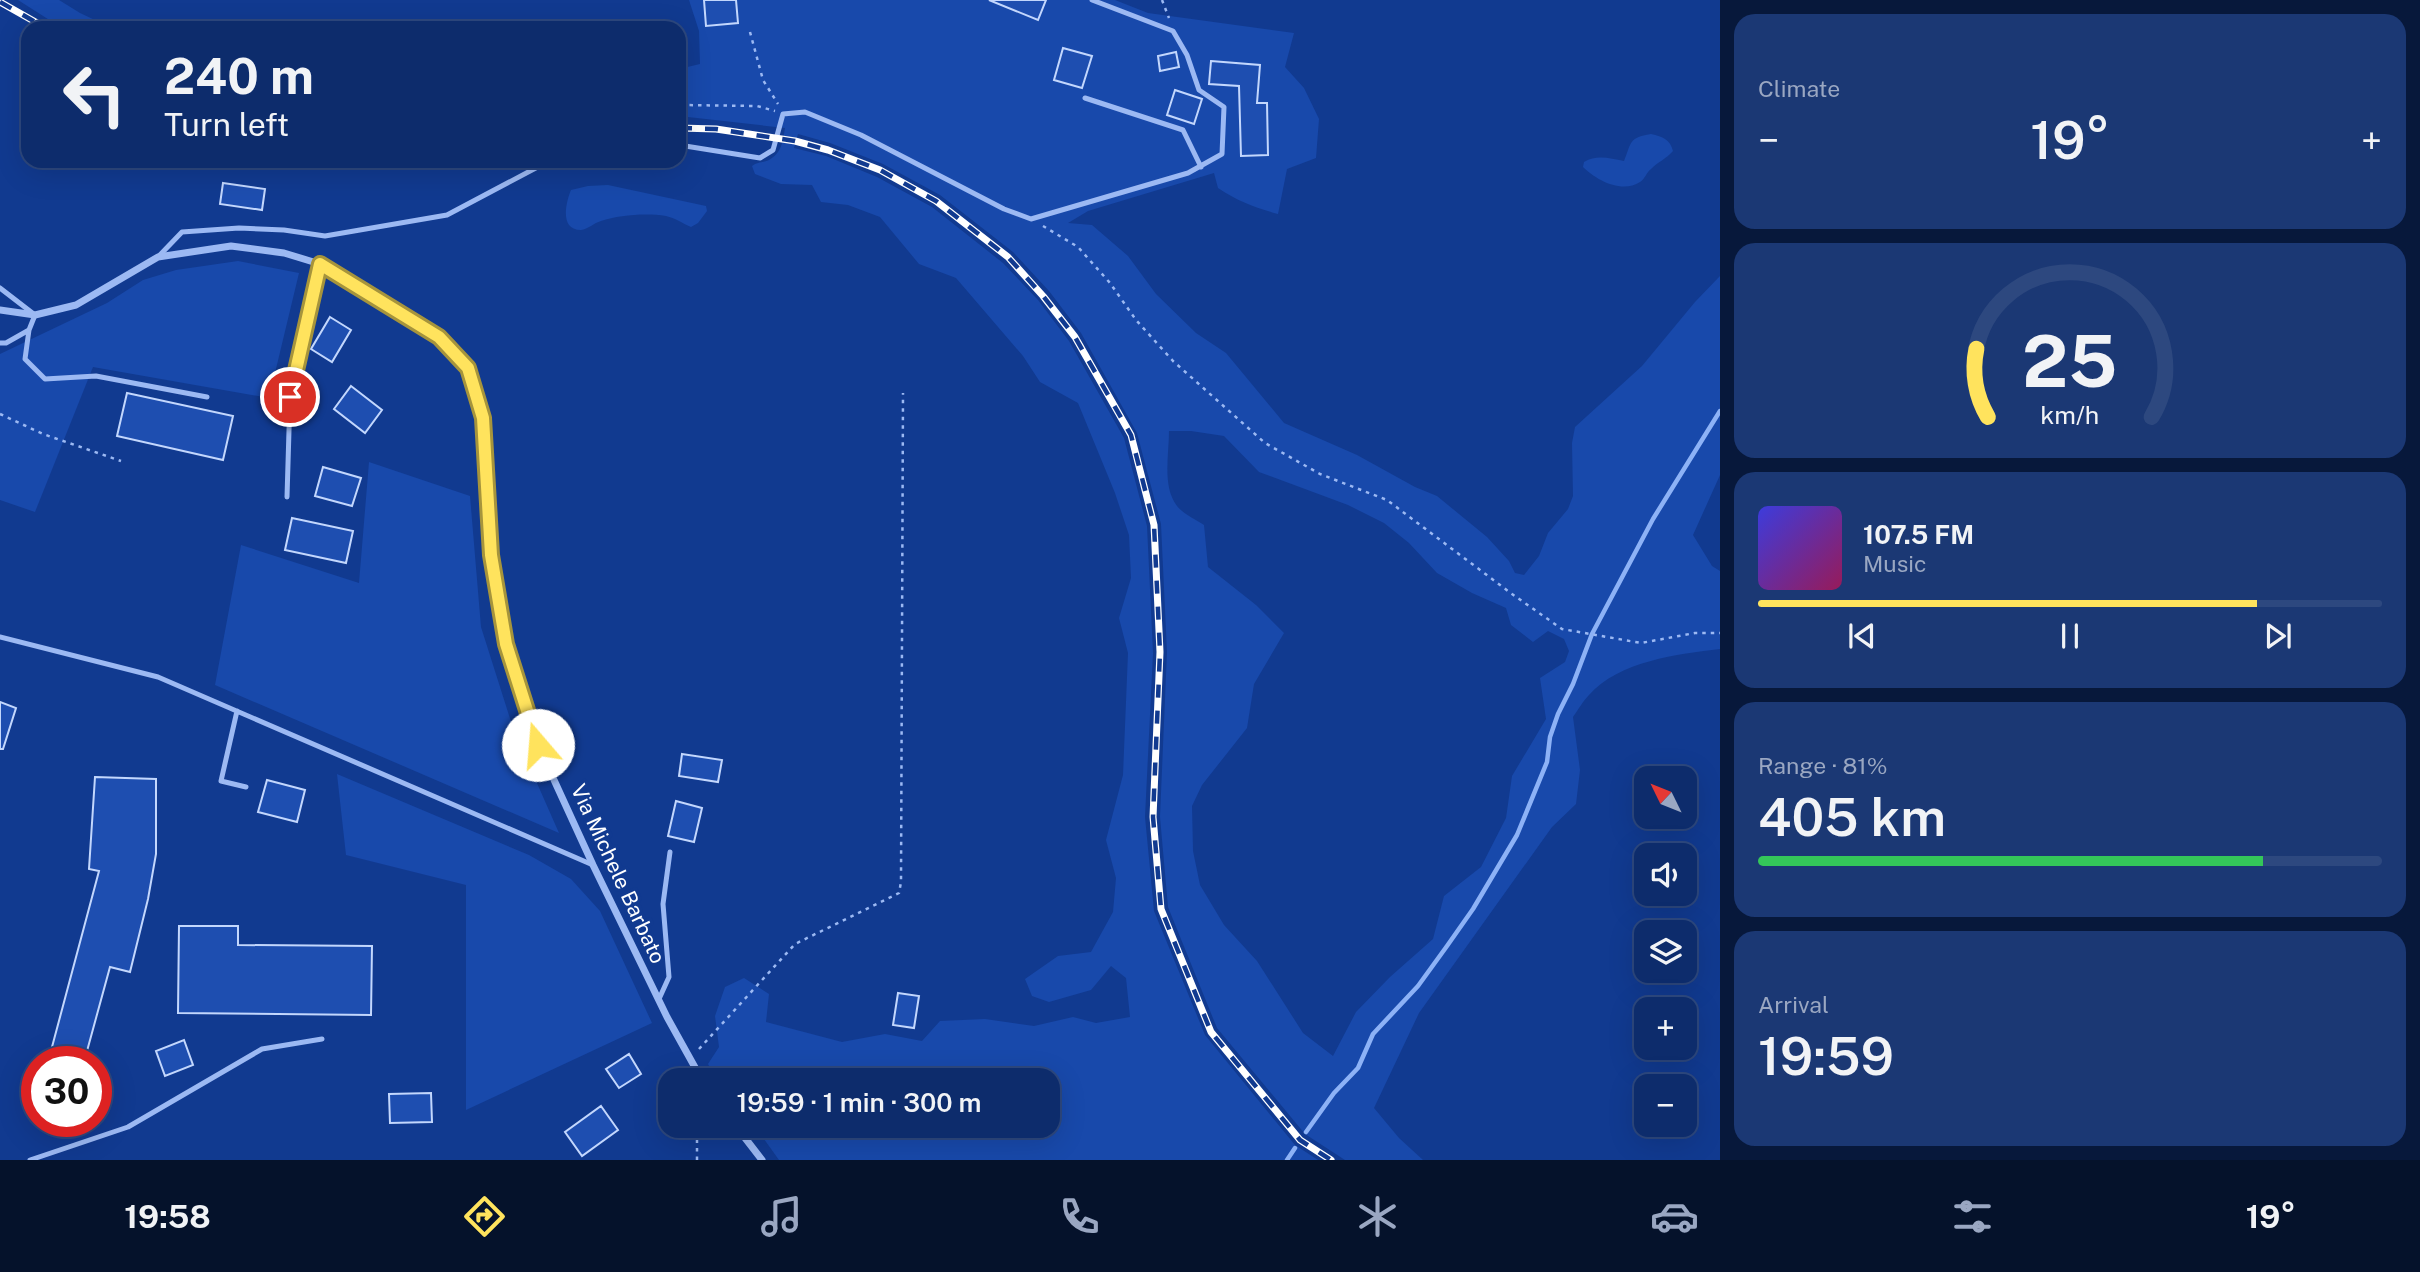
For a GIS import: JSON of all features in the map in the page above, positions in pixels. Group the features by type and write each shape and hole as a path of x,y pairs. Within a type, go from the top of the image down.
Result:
{"street":[{"name":"Via Michele Barbato","path":"35,315 76,305 158,257 231,246 284,253 320,264 439,337 468,368 483,418 491,555 506,644 538,745 593,865 695,1068"},
{"path":"0,310 35,315"},
{"path":"745,1138 762,1160"}],"lane":[{"path":"686,146 760,158 773,150 783,114 805,111 861,135 1004,209 1031,219 1201,167 1222,154 1224,107 1199,90 1187,55 1173,31 1092,0"},
{"path":"1085,98 1183,130 1201,167"},
{"path":"158,257 183,232 239,228 284,230 324,236 447,215 537,168"},
{"path":"287,497 290,397 320,264"},
{"path":"0,288 35,315 29,330 24,359 45,379 96,376 208,397"},
{"path":"0,343 6,343 29,330"},
{"path":"0,636 158,677 593,865"},
{"path":"237,711 221,781 246,787"},
{"path":"659,999 669,977 663,904 670,852"},
{"path":"30,1160 128,1127 262,1049 322,1039"}],"path":[{"path":"1163,0 1173,31"},
{"path":"750,32 763,80 783,114"},
{"path":"686,105 757,106 783,114"},
{"path":"1031,219 1078,247 1110,283 1136,320 1173,361 1265,443 1320,474 1387,500 1562,629 1641,643 1695,632 1720,633"},
{"path":"690,1059 795,944 899,893 903,393"},
{"path":"0,414 43,434 121,461"},
{"path":"697,1138 697,1160"}],"shaded area":[{"path":"18,0 59,0 97,21 51,21"},
{"path":"689,0 1115,0 1148,13 1294,33 1285,67 1304,88 1319,119 1316,158 1287,169 1278,214 1247,204 1218,188 1214,173 1088,211 1068,223 1092,225 1128,256 1156,294 1196,333 1226,353 1284,423 1357,455 1437,496 1487,537 1509,561 1515,573 1524,575 1539,556 1548,533 1568,509 1573,496 1572,443 1575,427 1642,366 1720,276 1720,475 1693,535 1712,566 1720,571 1720,649 1650,661 1616,674 1589,695 1573,717 1580,770 1576,804 1552,827 1419,1013 1374,1108 1399,1138 1423,1160 1345,1160 1305,1134 1217,1028 1168,907 1160,817 1167,652 1161,524 1137,433 1081,333 1049,291 1013,252 940,195 883,164 830,143 798,134 794,148 826,156 877,177 932,207 1003,263 1038,300 1069,341 1124,438 1147,526 1153,653 1145,817 1154,911 1205,1035 1295,1145 1318,1160 779,1160 763,1138 1060,1138 1060,1068 710,1068 708,1064 719,1047 715,1016 725,987 744,978 769,994 766,1022 842,1042 885,1034 922,1041 940,1021 985,1019 1034,1026 1073,1017 1096,1023 1130,1017 1126,978 1111,966 1091,990 1049,1002 1032,996 1025,979 1058,956 1091,952 1113,912 1116,878 1106,840 1123,775 1128,653 1119,618 1131,578 1129,535 1078,403 1040,382 1023,356 956,278 919,264 880,217 848,205 821,202 812,185 781,184 755,174 752,166 769,160 779,150 785,128 686,117 686,67 700,64 699,31","holes":["1169,431 1224,436 1259,472 1348,505 1384,523 1409,543 1437,573 1506,608 1511,625 1533,642 1548,631 1564,639 1569,651 1565,662 1540,678 1546,719 1512,776 1506,818 1481,867 1444,896 1433,939 1356,1012 1333,1056 1303,1033 1257,961 1224,925 1200,885 1193,851 1192,806 1202,785 1247,728 1254,684 1284,633 1256,605 1208,567 1204,525 1177,506 1169,489"]},
{"path":"1651,134 1665,139 1673,151 1640,182 1625,187 1617,186 1602,181 1583,167 1584,162 1594,158 1624,161 1634,139"},
{"path":"608,185 706,206 707,211 698,223 691,227 669,217 650,215 608,219 581,230 569,225 566,214 571,190"},
{"path":"238,261 299,273 269,398 93,367 35,512 0,500 0,354 107,303 143,280 176,270"},
{"path":"369,462 470,496 481,627 514,731 559,833 215,685 241,545 359,583"},
{"path":"337,774 529,855 571,879 600,911 652,1023 466,1110 466,885 346,855"}],"building":[{"path":"704,0 736,0 738,23 706,26"},
{"path":"989,0 1046,0 1038,20"},
{"path":"1063,48 1092,56 1082,88 1054,80"},
{"path":"1176,52 1179,67 1160,71 1158,56"},
{"path":"1211,61 1260,65 1257,103 1267,103 1268,155 1241,156 1239,86 1209,84"},
{"path":"1175,90 1202,99 1194,124 1167,115"},
{"path":"223,183 265,189 262,210 220,204"},
{"path":"330,317 351,330 332,362 311,349"},
{"path":"351,386 382,410 365,433 334,409"},
{"path":"127,393 233,416 223,460 117,436"},
{"path":"323,467 361,478 352,506 315,496"},
{"path":"292,518 353,531 346,563 285,550"},
{"path":"0,702 16,708 3,749 0,749"},
{"path":"682,754 722,760 718,782 679,776"},
{"path":"95,777 156,779 156,854 130,972 110,967 88,1046 52,1046 99,871 89,869"},
{"path":"267,780 305,790 297,822 258,812"},
{"path":"676,801 702,808 694,842 668,836"},
{"path":"179,926 238,926 238,945 372,946 371,1015 178,1013"},
{"path":"898,993 919,996 914,1028 893,1025"},
{"path":"184,1040 193,1065 165,1076 156,1051"},
{"path":"629,1054 641,1074 619,1088 606,1069"},
{"path":"431,1093 432,1122 390,1123 389,1094"},
{"path":"601,1106 618,1130 582,1156 565,1132"}],"waterway":[{"path":"1306,1132 1334,1093 1358,1068 1373,1034 1418,986 1447,946 1473,909 1517,835 1547,762 1550,737 1558,714 1592,634 1653,519 1720,411"},
{"path":"1287,1160 1295,1148"}],"railway":[{"path":"0,2 34,21"},
{"path":"686,128 716,129 795,141 828,150 880,170 936,201 1008,257 1075,337 1131,435 1154,525 1160,652 1153,817 1161,909 1211,1032 1300,1140 1331,1160"}],"route":[{"path":"290,397 320,264 439,337 468,368 483,418 491,555 506,644 538,745"}]}
